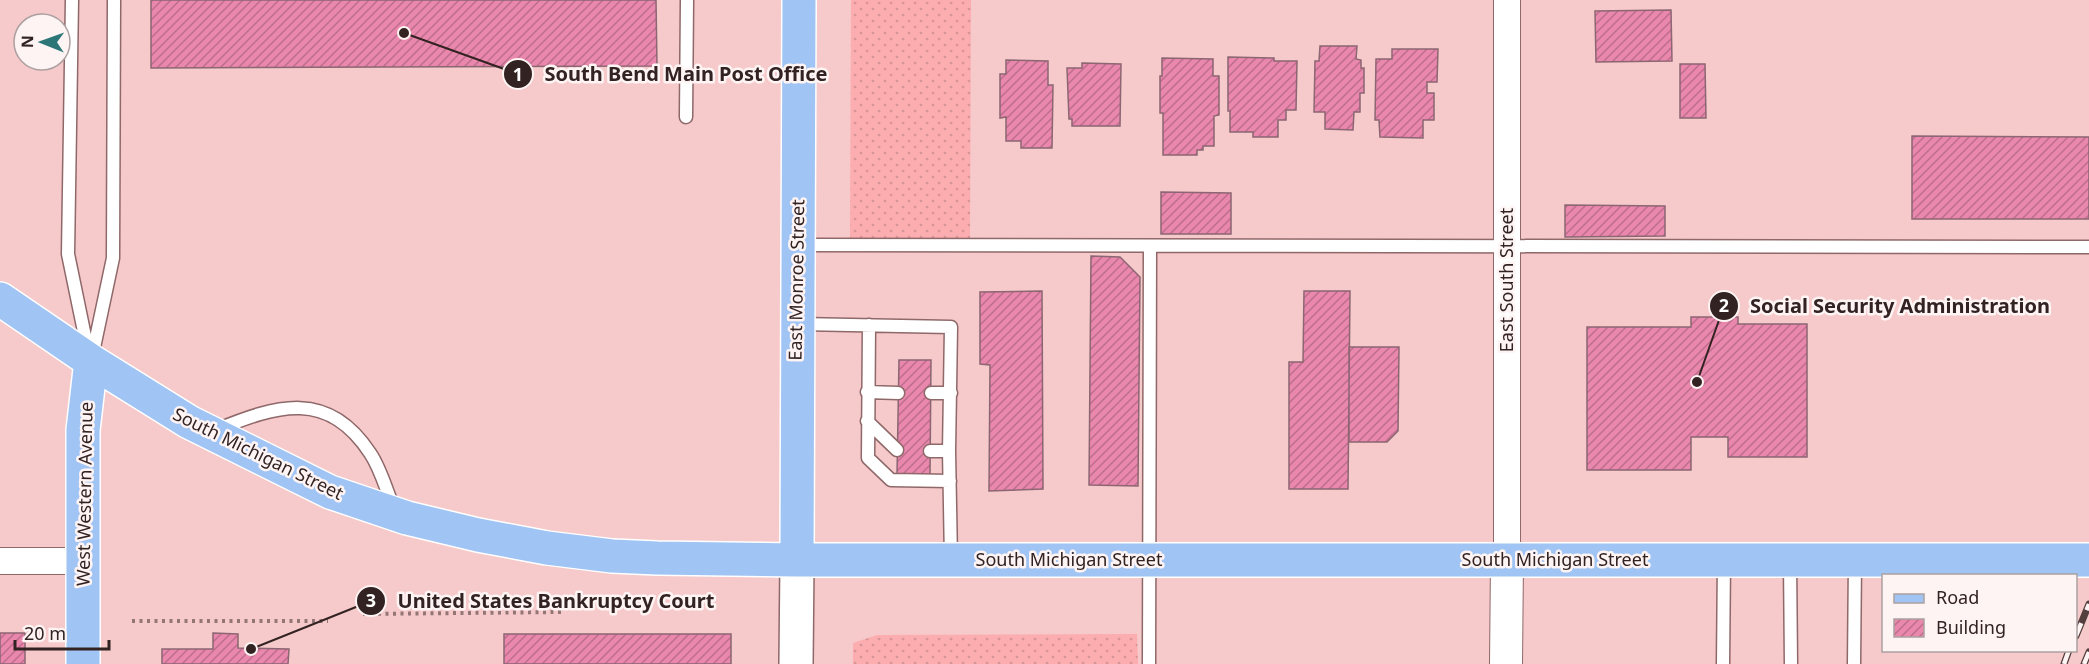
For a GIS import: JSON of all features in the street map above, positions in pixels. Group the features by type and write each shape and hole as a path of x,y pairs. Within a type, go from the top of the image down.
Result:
{"main road":[{"name":"East Monroe Street","path":"797,560 796,324 799,0"},
{"name":"South Michigan Street","path":"0,299 91,361 189,422 330,492 397,514 478,535 547,548 657,558 797,560 2089,560"},
{"name":"West Western Avenue","path":"83,664 83,430 91,361"},
{"path":"796,664 797,560"}],"street":[{"name":"East South Street","path":"1507,0 1508,560"},
{"path":"1506,664 1508,560"},
{"path":"0,561 83,561"}],"lane":[{"path":"72,0 68,254 91,361"},
{"path":"91,361 113,258 114,0"},
{"path":"686,117 687,0"},
{"path":"798,245 2089,247"},
{"path":"1149,664 1150,246"},
{"path":"796,324 951,327 949,451 951,560"},
{"path":"869,325 868,458 891,480 950,481"},
{"path":"867,392 898,393"},
{"path":"931,393 951,393"},
{"path":"209,432 252,415 283,408 312,409 332,415 353,431 371,455 397,514"},
{"path":"867,421 897,450"},
{"path":"930,451 949,451"},
{"path":"1723,664 1724,560"},
{"path":"1790,560 1791,664"},
{"path":"1854,664 1855,560"}],"path":[{"path":"363,614 562,612"},
{"path":"132,621 328,621"}],"shaded area":[{"path":"851,0 971,0 970,238 850,239"},
{"path":"1137,634 1138,664 853,664 853,643 877,635"}],"building":[{"path":"151,0 656,0 657,66 151,68"},
{"path":"1671,10 1672,61 1596,62 1595,11"},
{"path":"1320,46 1357,46 1356,59 1361,60 1361,68 1364,68 1364,93 1360,93 1360,112 1354,112 1353,130 1325,129 1325,112 1314,112 1315,61 1319,61"},
{"path":"1392,49 1438,49 1437,82 1427,82 1427,93 1434,93 1434,120 1423,120 1423,138 1380,137 1379,120 1375,120 1376,59 1392,59"},
{"path":"1228,57 1297,61 1296,110 1286,110 1286,120 1278,120 1278,137 1253,137 1253,132 1230,132"},
{"path":"1162,58 1213,59 1213,76 1219,76 1219,115 1214,116 1214,146 1203,146 1203,150 1197,150 1197,155 1163,155 1163,113 1160,113"},
{"path":"1006,60 1048,61 1048,85 1053,85 1052,148 1021,148 1021,141 1006,141 1006,117 1000,118 1000,74 1006,74"},
{"path":"1082,63 1121,64 1120,126 1072,126 1072,119 1069,119 1067,68 1082,68"},
{"path":"1680,64 1705,64 1706,118 1680,118"},
{"path":"1912,136 2089,137 2089,219 1912,219"},
{"path":"1161,192 1231,193 1231,234 1161,234"},
{"path":"1565,205 1665,206 1665,236 1565,237"},
{"path":"1091,256 1120,257 1140,277 1138,486 1089,485"},
{"path":"1042,291 1043,489 989,491 990,365 980,364 980,292"},
{"path":"1304,291 1350,291 1348,489 1289,489 1289,362 1303,362"},
{"path":"1691,317 1738,317 1738,324 1807,324 1807,457 1728,457 1728,437 1691,437 1691,470 1587,470 1587,327 1691,327"},
{"path":"1349,347 1399,347 1398,431 1387,442 1349,442"},
{"path":"899,360 931,360 930,475 897,475"},
{"path":"0,633 25,633 25,664 0,664"},
{"path":"213,633 238,634 238,648 289,649 288,664 162,664 162,649 213,649"},
{"path":"504,634 731,634 731,664 504,664"}],"railway":[{"path":"2077,634 2089,604"},
{"path":"2064,664 2068,652"},
{"path":"2084,664 2089,652"}],"place":[{"name":"South Bend Main Post Office","path":"404,33"},
{"name":"Social Security Administration","path":"1697,382"},
{"name":"United States Bankruptcy Court","path":"251,649"}]}
